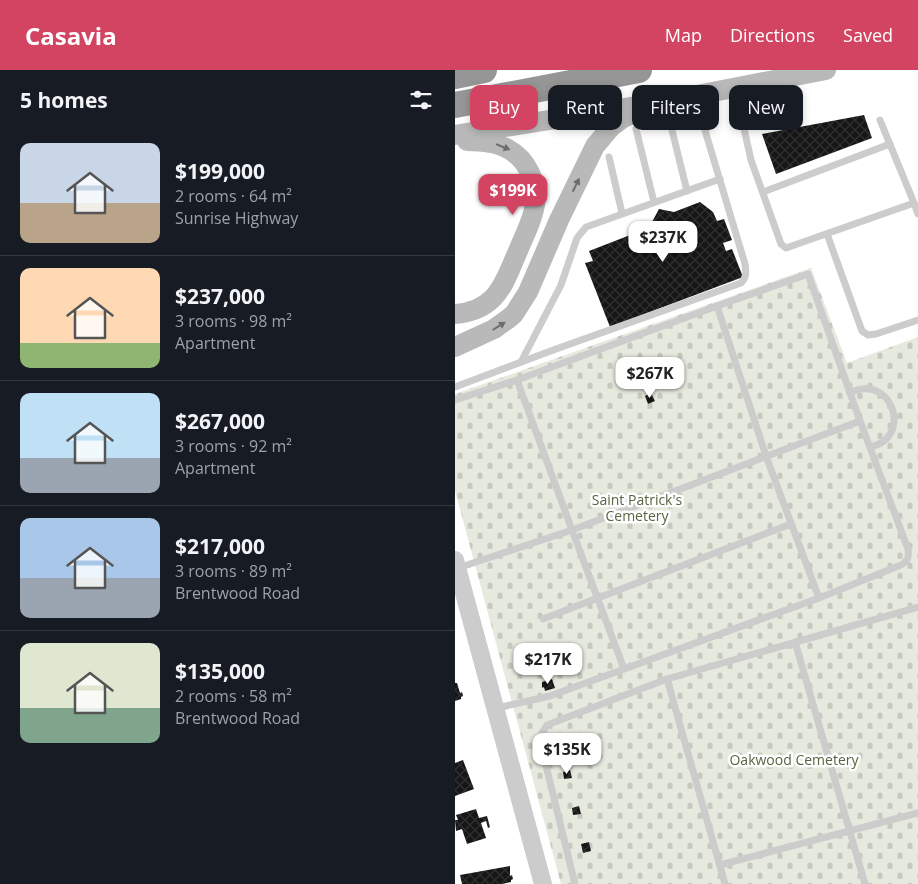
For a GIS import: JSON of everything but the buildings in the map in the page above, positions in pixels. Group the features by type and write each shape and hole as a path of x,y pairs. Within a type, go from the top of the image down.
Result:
{"highway":[{"path":"455,76 483,70"},
{"path":"455,105 639,70"}],"main road":[{"path":"750,85 826,70"},
{"path":"455,135 632,107"},
{"path":"455,347 494,329 514,314 527,292 595,146 605,133 623,118 632,114"},
{"path":"455,140 491,143 514,152 529,170 536,198 531,221 497,294 480,308 466,313 455,314"}],"street":[{"path":"456,564 543,884"}],"lane":[{"path":"880,120 918,214"},
{"path":"635,130 654,202"},
{"path":"672,130 687,191"},
{"path":"455,387 741,283 747,273 745,264 705,130"},
{"path":"744,130 751,160 781,244 787,248 914,203"},
{"path":"763,192 890,144"},
{"path":"609,157 622,213"},
{"path":"521,362 561,285 577,238 586,227 720,179"},
{"path":"827,234 862,330 868,335 876,334 918,320"},
{"path":"455,400 517,380 808,274 909,554 908,559 901,565 819,598 550,696 495,709"},
{"path":"717,306 766,456 819,598"},
{"path":"517,380 624,669"},
{"path":"850,392 872,389 881,393 893,408 895,418 893,428 881,443 870,447"},
{"path":"456,564 572,530 860,421"},
{"path":"543,618 791,524"},
{"path":"575,884 540,741 542,732 547,725 667,679 918,607"},
{"path":"795,642 865,884"},
{"path":"667,679 725,884"},
{"path":"720,865 918,812"}],"green space":[{"name":"Saint Patrick's Cemetery","path":"811,268 847,363 918,337 918,884 561,884 455,491 455,394"}],"park label":[{"name":"Oakwood Cemetery","path":"794,760"}]}
